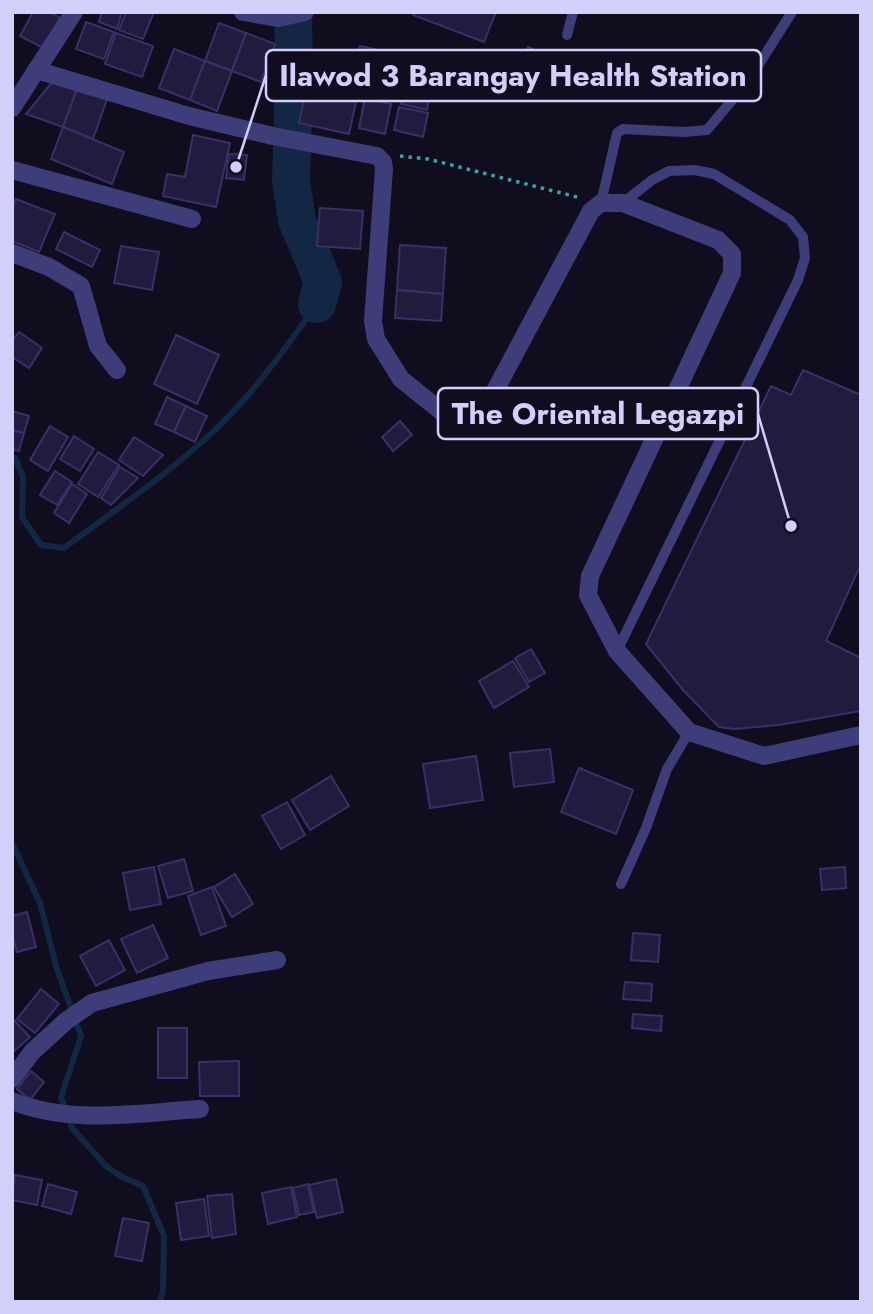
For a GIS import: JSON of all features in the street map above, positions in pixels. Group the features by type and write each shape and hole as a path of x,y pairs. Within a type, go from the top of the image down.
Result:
{"street":[{"path":"12,108 74,12"},
{"path":"243,12 278,18 305,12"},
{"path":"36,70 189,116 377,156 383,162 384,169 373,321 376,339 401,379 457,424 471,424 481,417 591,211 601,202 623,203 719,240 732,254 732,273 590,576 588,595 617,651 689,732 764,756 861,735"},
{"path":"12,170 192,219"},
{"path":"12,253 49,267 81,286 91,315 97,346 117,370"},
{"path":"12,1079 32,1052 66,1021 92,1003 208,971 277,960"},
{"path":"12,1101 36,1110 78,1117 200,1109"}],"lane":[{"path":"568,35 573,12"},
{"path":"601,202 617,133 623,129 684,132 707,130 749,80 792,12"},
{"path":"617,651 798,280 805,258 803,237 790,220 714,174 695,170 669,171 652,180 623,203"},
{"path":"621,884 646,828 667,769 689,732"}],"path":[{"path":"377,156 428,159 601,202"}],"building":[{"path":"33,12 50,12 60,18 43,48 20,36"},
{"path":"102,12 122,12 117,29 99,22"},
{"path":"126,12 154,12 143,39 119,30"},
{"path":"414,12 496,12 484,42 413,15"},
{"path":"86,22 114,32 104,59 76,49"},
{"path":"219,23 246,33 232,71 205,61"},
{"path":"116,33 153,46 142,77 105,64"},
{"path":"246,33 275,44 261,82 232,71"},
{"path":"360,46 401,55 397,77 355,68"},
{"path":"528,47 558,60 547,88 516,75"},
{"path":"174,49 205,61 190,100 159,88"},
{"path":"205,61 232,71 217,111 190,100"},
{"path":"312,63 362,74 349,134 299,123"},
{"path":"53,81 77,89 63,127 26,114"},
{"path":"406,82 431,88 427,110 401,104"},
{"path":"77,89 107,99 93,139 63,127"},
{"path":"365,98 391,104 385,134 359,128"},
{"path":"399,107 428,113 423,137 394,130"},
{"path":"63,127 124,152 112,184 51,159"},
{"path":"193,135 230,143 216,207 163,196 167,174 185,177"},
{"path":"229,154 247,155 244,180 226,178"},
{"path":"16,199 55,214 39,252 12,241 12,211"},
{"path":"320,208 363,211 360,249 317,246"},
{"path":"64,232 100,250 92,267 56,249"},
{"path":"400,245 446,248 443,294 397,290"},
{"path":"121,246 159,252 152,290 114,283"},
{"path":"397,290 443,294 441,321 395,318"},
{"path":"19,332 42,348 29,368 12,357 12,341"},
{"path":"176,335 219,355 197,404 154,384"},
{"path":"803,370 861,395 861,564 826,641 861,658 861,711 779,725 735,729 719,727 683,690 646,644 771,386 791,395"},
{"path":"167,397 186,406 174,432 155,424"},
{"path":"186,406 207,416 195,442 174,432"},
{"path":"12,411 29,416 24,433 12,430"},
{"path":"400,421 412,435 393,451 382,437"},
{"path":"50,426 68,437 48,471 30,460"},
{"path":"12,430 24,433 19,451 12,449"},
{"path":"74,436 94,449 80,471 60,459"},
{"path":"134,437 163,455 143,476 119,460"},
{"path":"98,452 119,465 98,497 78,484"},
{"path":"120,467 138,478 111,505 101,498"},
{"path":"55,471 72,482 57,505 40,495"},
{"path":"72,484 87,494 69,523 54,513"},
{"path":"531,649 545,673 529,682 515,658"},
{"path":"513,661 529,687 494,708 479,681"},
{"path":"550,749 554,782 514,787 510,753"},
{"path":"476,756 483,800 430,808 423,764"},
{"path":"579,768 633,790 616,834 561,812"},
{"path":"331,776 349,806 310,830 292,800"},
{"path":"287,802 305,835 281,849 262,816"},
{"path":"184,859 193,891 168,898 158,866"},
{"path":"154,867 161,904 130,910 123,873"},
{"path":"845,867 846,888 822,890 820,869"},
{"path":"235,874 253,904 232,917 214,887"},
{"path":"212,887 226,926 201,935 188,896"},
{"path":"27,912 36,947 17,952 12,935 12,916"},
{"path":"153,925 168,958 137,973 121,939"},
{"path":"633,933 660,935 658,962 631,960"},
{"path":"109,940 125,970 96,986 80,956"},
{"path":"625,982 652,984 651,1001 623,999"},
{"path":"41,989 59,1004 35,1033 17,1019"},
{"path":"633,1014 662,1016 661,1031 632,1028"},
{"path":"12,1018 30,1037 12,1053"},
{"path":"158,1028 187,1028 187,1078 158,1078"},
{"path":"239,1061 239,1096 200,1096 199,1062"},
{"path":"31,1071 44,1082 30,1100 17,1089"},
{"path":"15,1175 42,1180 37,1205 12,1200"},
{"path":"336,1179 343,1212 317,1218 309,1185"},
{"path":"48,1184 77,1192 71,1214 42,1206"},
{"path":"308,1184 314,1212 299,1215 293,1188"},
{"path":"291,1187 297,1217 268,1224 262,1193"},
{"path":"232,1194 236,1234 212,1238 207,1196"},
{"path":"204,1199 209,1236 181,1240 176,1203"},
{"path":"123,1218 149,1223 142,1261 115,1256"}],"waterway":[{"path":"293,12 291,181 297,220 323,282 317,304"},
{"path":"12,457 15,458 23,477 22,517 41,545 64,548 150,484 212,433 254,388 317,304"},
{"path":"12,843 40,903 57,969 81,1036 61,1097 72,1128 106,1166 143,1186 164,1236 163,1291 160,1302"}],"place":[{"name":"Ilawod 3 Barangay Health Station","path":"236,167"},
{"name":"The Oriental Legazpi","path":"791,526"}]}
